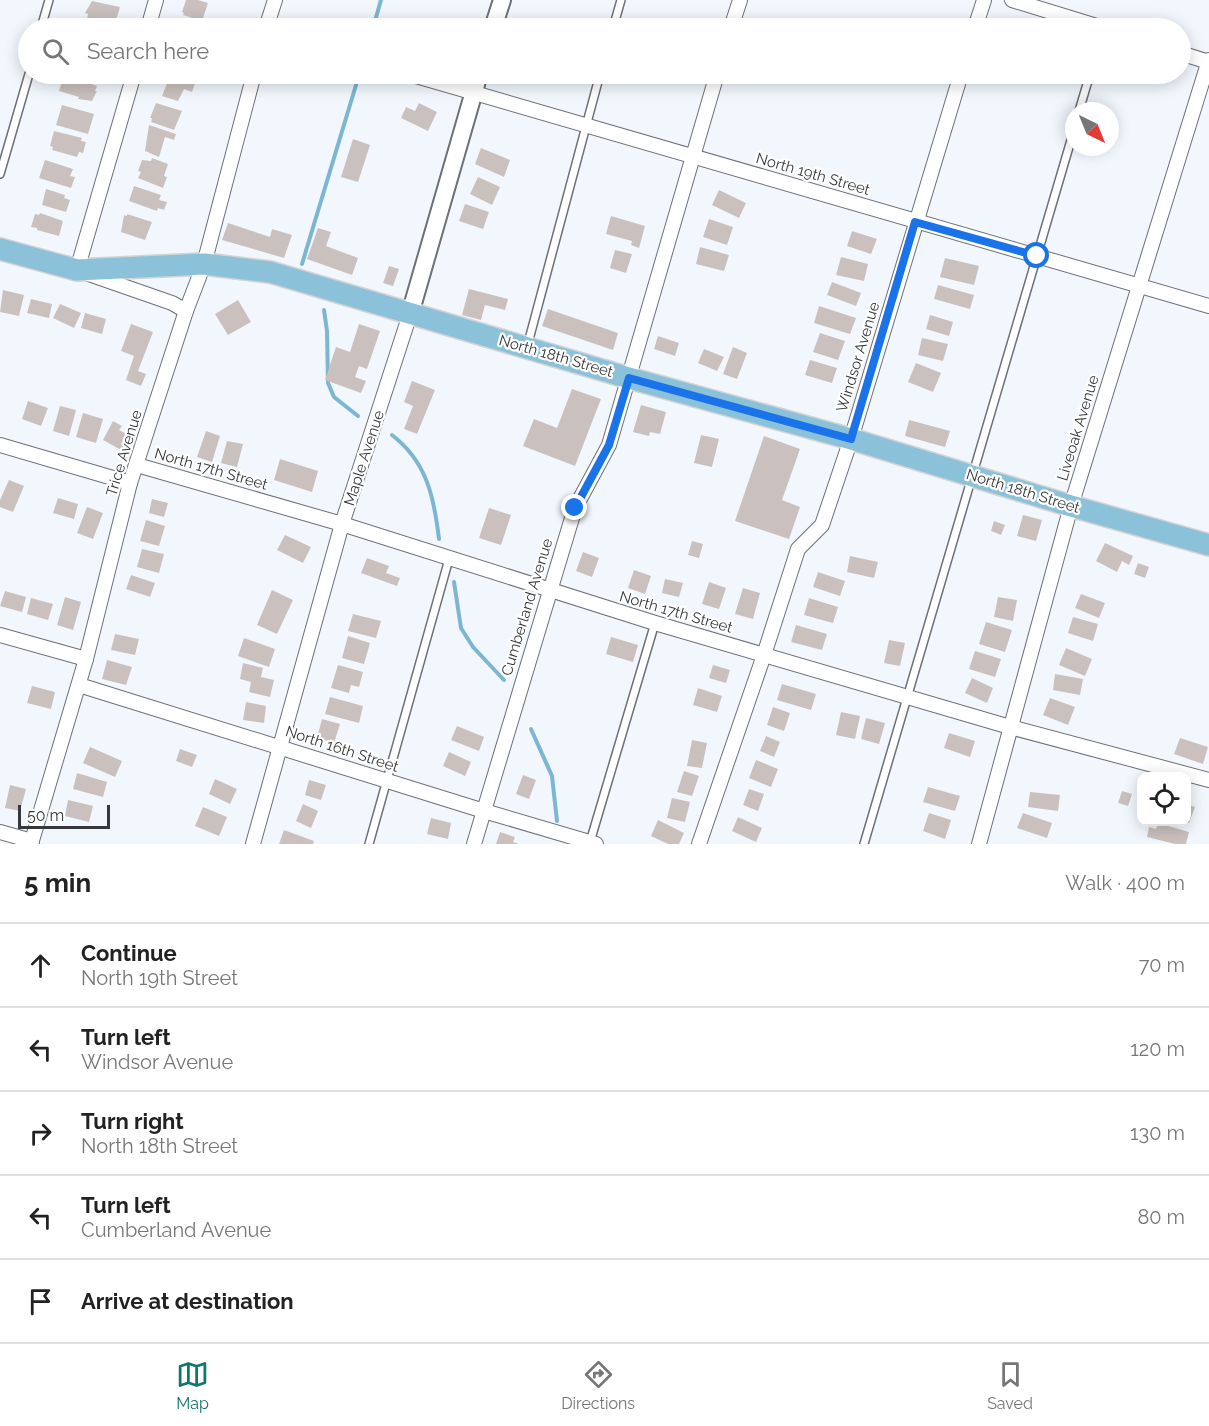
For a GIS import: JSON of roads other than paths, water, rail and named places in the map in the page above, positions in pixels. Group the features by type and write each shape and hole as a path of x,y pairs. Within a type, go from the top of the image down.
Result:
{"main road":[{"name":"North 18th Street","path":"0,249 77,270 204,264 270,272 629,378 851,439 1209,545"}],"street":[{"path":"151,18 156,0"},
{"path":"270,18 275,0"},
{"path":"496,18 502,0"},
{"path":"734,18 740,0"},
{"path":"978,18 984,0"},
{"path":"1012,0 1070,18"},
{"path":"1191,56 1209,61"},
{"name":"Liveoak Avenue","path":"979,844 1071,506 1209,61"},
{"path":"131,84 77,270 172,303 186,311"},
{"name":"Trice Avenue","path":"32,842 79,685 130,483 186,311 204,264 251,84"},
{"name":"North 19th Street","path":"443,84 1209,306"},
{"name":"Maple Avenue","path":"253,844 342,524 410,314 477,84"},
{"name":"Cumberland Avenue","path":"474,844 575,508 609,445 714,84"},
{"name":"Windsor Avenue","path":"699,844 798,549 822,525 851,439 958,84"},
{"path":"0,445 130,483"},
{"name":"North 17th Street","path":"137,465 342,524 655,623 1010,727 1209,780"},
{"path":"0,635 86,659"},
{"name":"North 16th Street","path":"79,685 484,812 593,843"},
{"path":"0,832 32,842"}],"lane":[{"path":"44,18 50,0"},
{"path":"616,18 621,0"},
{"path":"0,174 26,84"},
{"path":"527,348 597,84"},
{"path":"1082,102 1087,84"},
{"path":"864,844 1066,156"},
{"path":"369,844 449,559"},
{"path":"593,843 655,623"}],"waterway":[{"path":"376,18 381,0"},
{"path":"302,264 356,85"},
{"path":"324,310 327,331 328,383 334,397 358,416"},
{"path":"392,435 404,445 427,481 439,539"},
{"path":"454,582 461,628 473,647 504,680"},
{"path":"531,729 552,776 557,821"}]}
